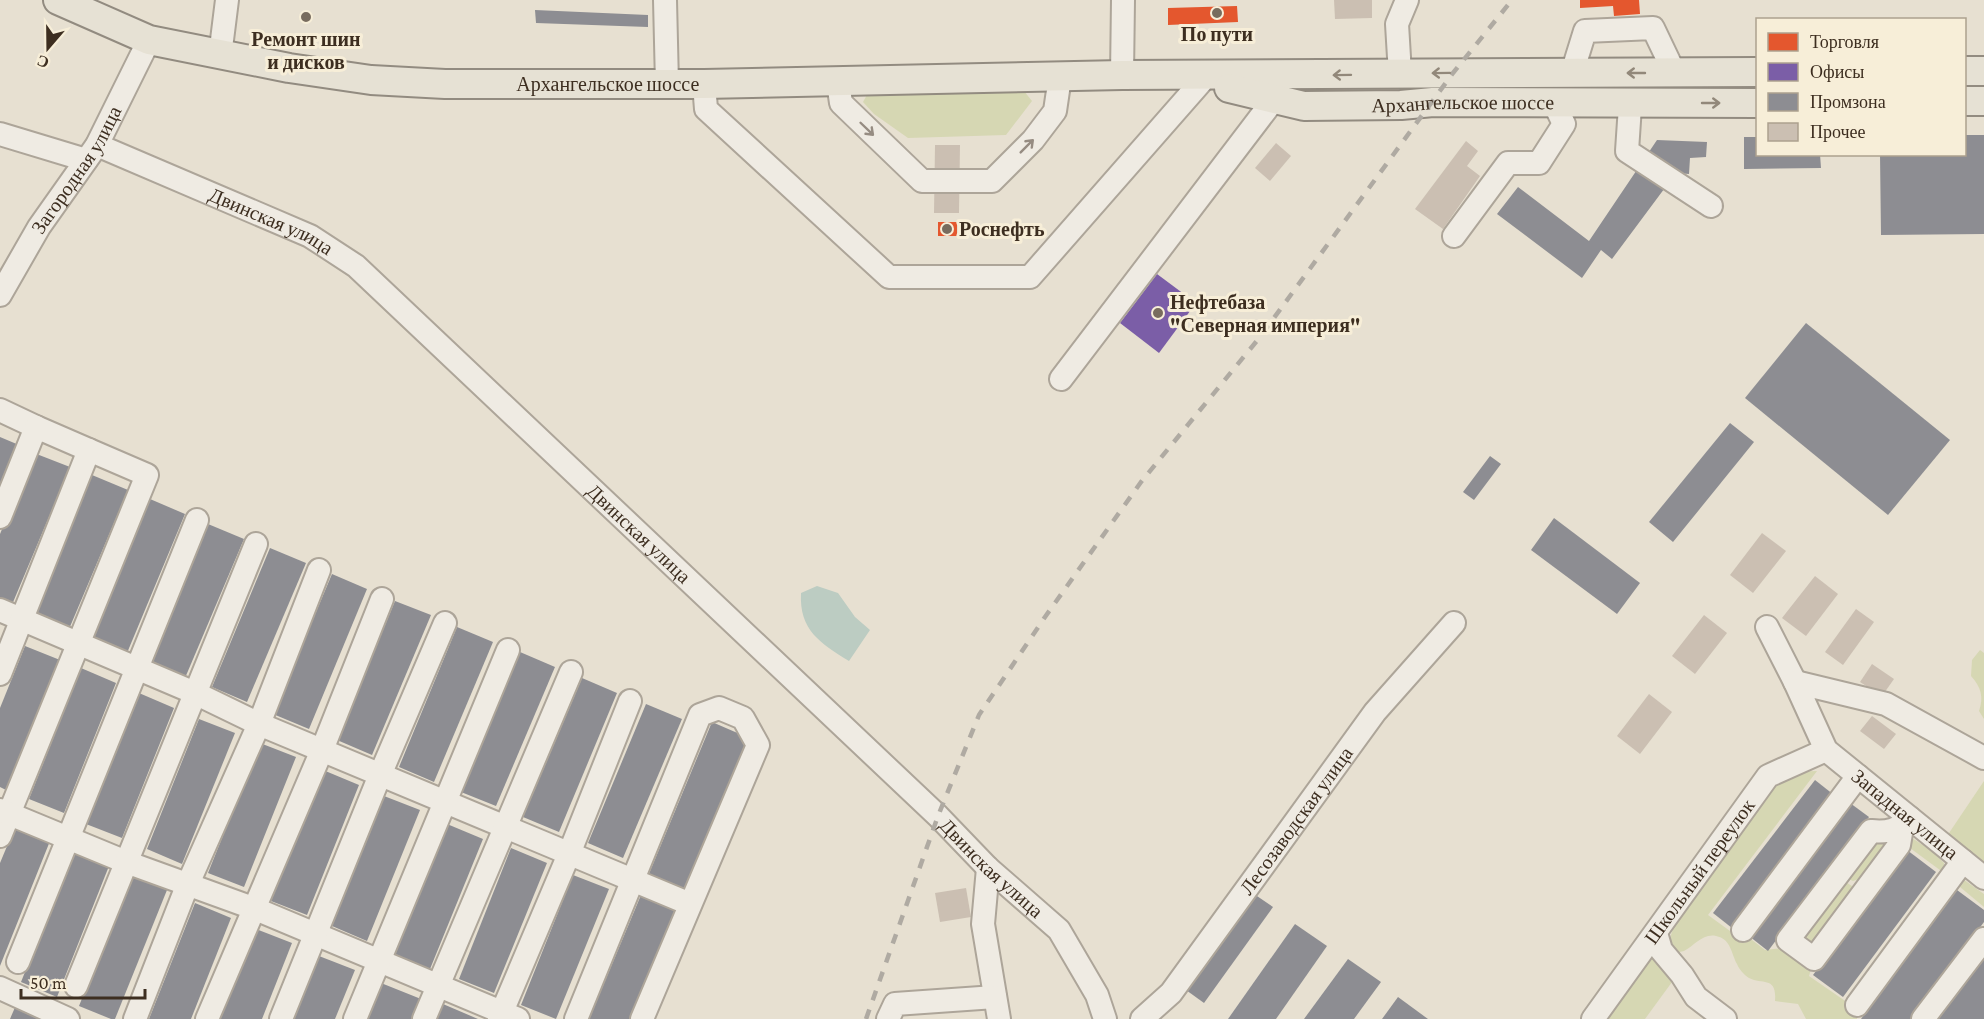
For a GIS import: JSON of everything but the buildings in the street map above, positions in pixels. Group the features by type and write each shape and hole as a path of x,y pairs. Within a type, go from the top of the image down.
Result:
{"main road":[{"name":"Архангельское шоссе","path":"58,0 149,40 220,56 371,80 445,84 704,84 1171,75 1285,92 1304,106 1401,105 1433,102 1756,103"},
{"path":"1966,71 1984,71"},
{"path":"1674,72 1675,103"},
{"name":"Архангельское шоссе","path":"1171,75 1201,82 1285,92 1400,74 1756,72"},
{"path":"1564,103 1572,73"},
{"path":"1400,74 1401,105"},
{"path":"1966,101 1984,101"}],"street":[{"path":"220,56 226,0"},
{"path":"665,0 667,84"},
{"path":"1122,0 1122,75"},
{"path":"1400,74 1397,24 1407,0"},
{"path":"1572,73 1586,31 1653,28 1674,72"},
{"name":"Загородная улица","path":"0,295 39,227 92,153 149,40"},
{"path":"838,82 841,103 922,181 992,181 1033,140 1055,111 1060,77"},
{"path":"704,84 706,110 889,277 1030,278 1201,82"},
{"path":"1061,380 1285,92"},
{"path":"1454,236 1508,163 1539,163 1564,124 1564,103"},
{"path":"1630,106 1627,151 1711,206"},
{"name":"Двинская улица","path":"0,134 92,153 310,236 356,266 920,799 988,868 1059,930 1097,995 1105,1019"},
{"path":"0,410 147,475 80,643 5,812 0,836"},
{"path":"0,517 36,427"},
{"path":"0,674 89,450"},
{"path":"18,962 197,520"},
{"path":"76,986 256,544"},
{"path":"135,1019 187,886 259,724 319,570"},
{"path":"207,1019 322,750 382,599"},
{"path":"0,610 195,693 259,724 690,904"},
{"path":"281,1019 380,774 445,622"},
{"name":"Лесозаводская улица","path":"1142,1019 1171,993 1375,712 1454,623"},
{"path":"1767,627 1826,750"},
{"path":"355,1019 508,650"},
{"path":"424,1019 571,672"},
{"path":"1795,682 1886,704 1984,758"},
{"path":"5,812 187,886 253,908 506,1017 630,701"},
{"path":"576,1019 700,716 719,708 743,718 758,745 642,1019"},
{"name":"Западная улица","path":"1826,750 1858,776 1906,822 1984,878"},
{"name":"Школьный переулок","path":"1593,1019 1768,776 1826,750"},
{"path":"1743,930 1858,776"},
{"path":"1906,822 1899,845 1814,959 1788,940 1871,831 1888,832 1906,822"},
{"path":"1857,1005 1963,861"},
{"path":"988,868 983,924 999,1019"},
{"path":"1656,933 1661,950 1682,975 1696,997 1725,1019"},
{"path":"1923,1019 1984,939"},
{"path":"2,995 65,1018"},
{"path":"888,1019 895,1004 995,997"}],"green space":[{"path":"1024,91 1032,101 1006,135 908,138 874,114 863,102 868,93"},
{"path":"1980,650 1984,653 1984,719 1979,711 1981,692 1971,676 1972,660"},
{"path":"1817,771 1708,915 1730,931 1743,933 1765,950 1783,948 1811,969 1809,976 1851,1005 1857,1014 1857,1019 1806,1019 1798,1004 1775,1001 1774,988 1768,983 1745,975 1738,966 1728,943 1716,936 1707,936 1684,951 1670,954 1667,946 1677,918 1770,780 1788,772"},
{"path":"1984,781 1984,870 1945,839"},
{"path":"1895,838 1862,878 1853,881 1846,878 1871,841"},
{"path":"1912,838 1932,851 1944,863 1944,873 1905,843"},
{"path":"1960,877 1984,894 1984,907 1954,882"},
{"path":"1841,879 1855,888 1840,913 1830,916 1828,931 1808,950 1798,931"},
{"path":"1646,955 1657,958 1664,964 1672,982 1645,1019 1600,1019"}],"shaded area":[{"path":"817,586 838,593 855,617 870,630 849,661 813,634 804,617 801,593"}],"railway":[{"path":"866,1019 938,816 979,715 1141,482 1260,337 1453,73 1512,0"}],"place":[{"name":"По пути","path":"1217,13"},
{"name":"Ремонт шин и дисков","path":"306,17"},
{"name":"Роснефть","path":"947,229"},
{"name":"Нефтебаза \"Северная империя\"","path":"1158,313"}]}
